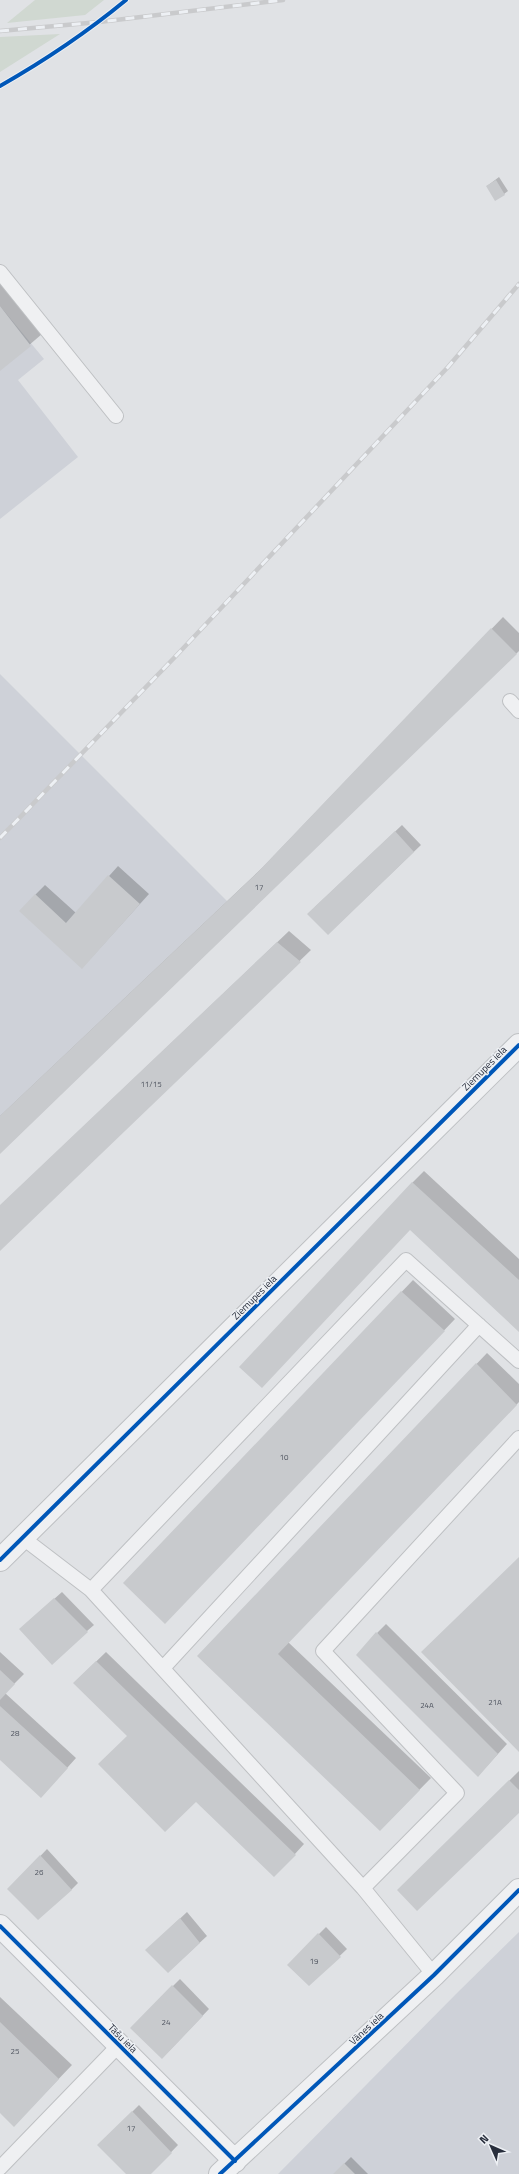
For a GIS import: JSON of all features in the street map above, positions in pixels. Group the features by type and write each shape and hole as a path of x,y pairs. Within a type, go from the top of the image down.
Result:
{"street":[{"name":"Ziemupes iela","path":"0,1560 519,1045"},
{"name":"Vānes iela","path":"228,2167 434,1975 519,1890"},
{"name":"Tāšu iela","path":"0,1926 119,2045 228,2167"}],"lane":[{"path":"0,272 116,416"},
{"path":"91,1590 406,1260 519,1361"},
{"path":"163,1668 479,1325"},
{"path":"363,1888 458,1794 323,1650 519,1438"},
{"path":"23,1538 91,1590 363,1888 434,1975"},
{"path":"0,2168 119,2045"}],"shaded area":[{"path":"35,0 104,0 85,15 7,23"},
{"path":"60,34 0,72 0,37"},
{"path":"0,306 44,359 18,380 78,457 0,519"},
{"path":"0,674 227,901 0,1116"},
{"path":"519,1932 519,2174 278,2174 456,1994"}],"building":[{"path":"496,180 505,195 495,201 486,186"},
{"path":"0,306 31,346 0,371"},
{"path":"491,628 517,654 0,1154 0,1116 256,874"},
{"path":"395,831 414,852 328,935 307,914"},
{"path":"108,875 140,904 82,969 19,911 35,894 66,923"},
{"path":"277,942 301,962 0,1251 0,1205"},
{"path":"412,1182 519,1280 519,1332 410,1230 262,1388 239,1367"},
{"path":"401,1291 445,1331 165,1624 123,1583"},
{"path":"476,1363 517,1405 278,1654 420,1790 380,1831 197,1656"},
{"path":"519,1557 519,1752 421,1652"},
{"path":"54,1598 88,1632 52,1665 19,1629"},
{"path":"376,1632 498,1754 478,1777 356,1655"},
{"path":"96,1661 296,1855 274,1877 196,1802 165,1832 98,1764 127,1736 73,1683"},
{"path":"0,1670 15,1684 0,1700"},
{"path":"0,1706 68,1768 41,1798 0,1760"},
{"path":"509,1780 519,1790 519,1813 417,1911 397,1890"},
{"path":"40,1855 72,1890 38,1920 7,1889"},
{"path":"180,1918 200,1943 168,1973 145,1950"},
{"path":"318,1933 341,1957 309,1986 287,1965"},
{"path":"172,1985 203,2016 162,2059 130,2028"},
{"path":"0,2022 59,2079 14,2127 0,2113"},
{"path":"132,2111 172,2153 151,2174 126,2174 97,2145"},
{"path":"344,2163 355,2174 333,2174"}],"railway":[{"path":"0,31 99,22 283,0"},
{"path":"0,838 174,658 448,367 519,284"}],"cycle path":[{"path":"0,86 33,67 64,46 96,24 126,0"},
{"path":"0,1560 519,1045"},
{"path":"220,2174 434,1975 519,1890"},
{"path":"0,1926 235,2161"}]}
